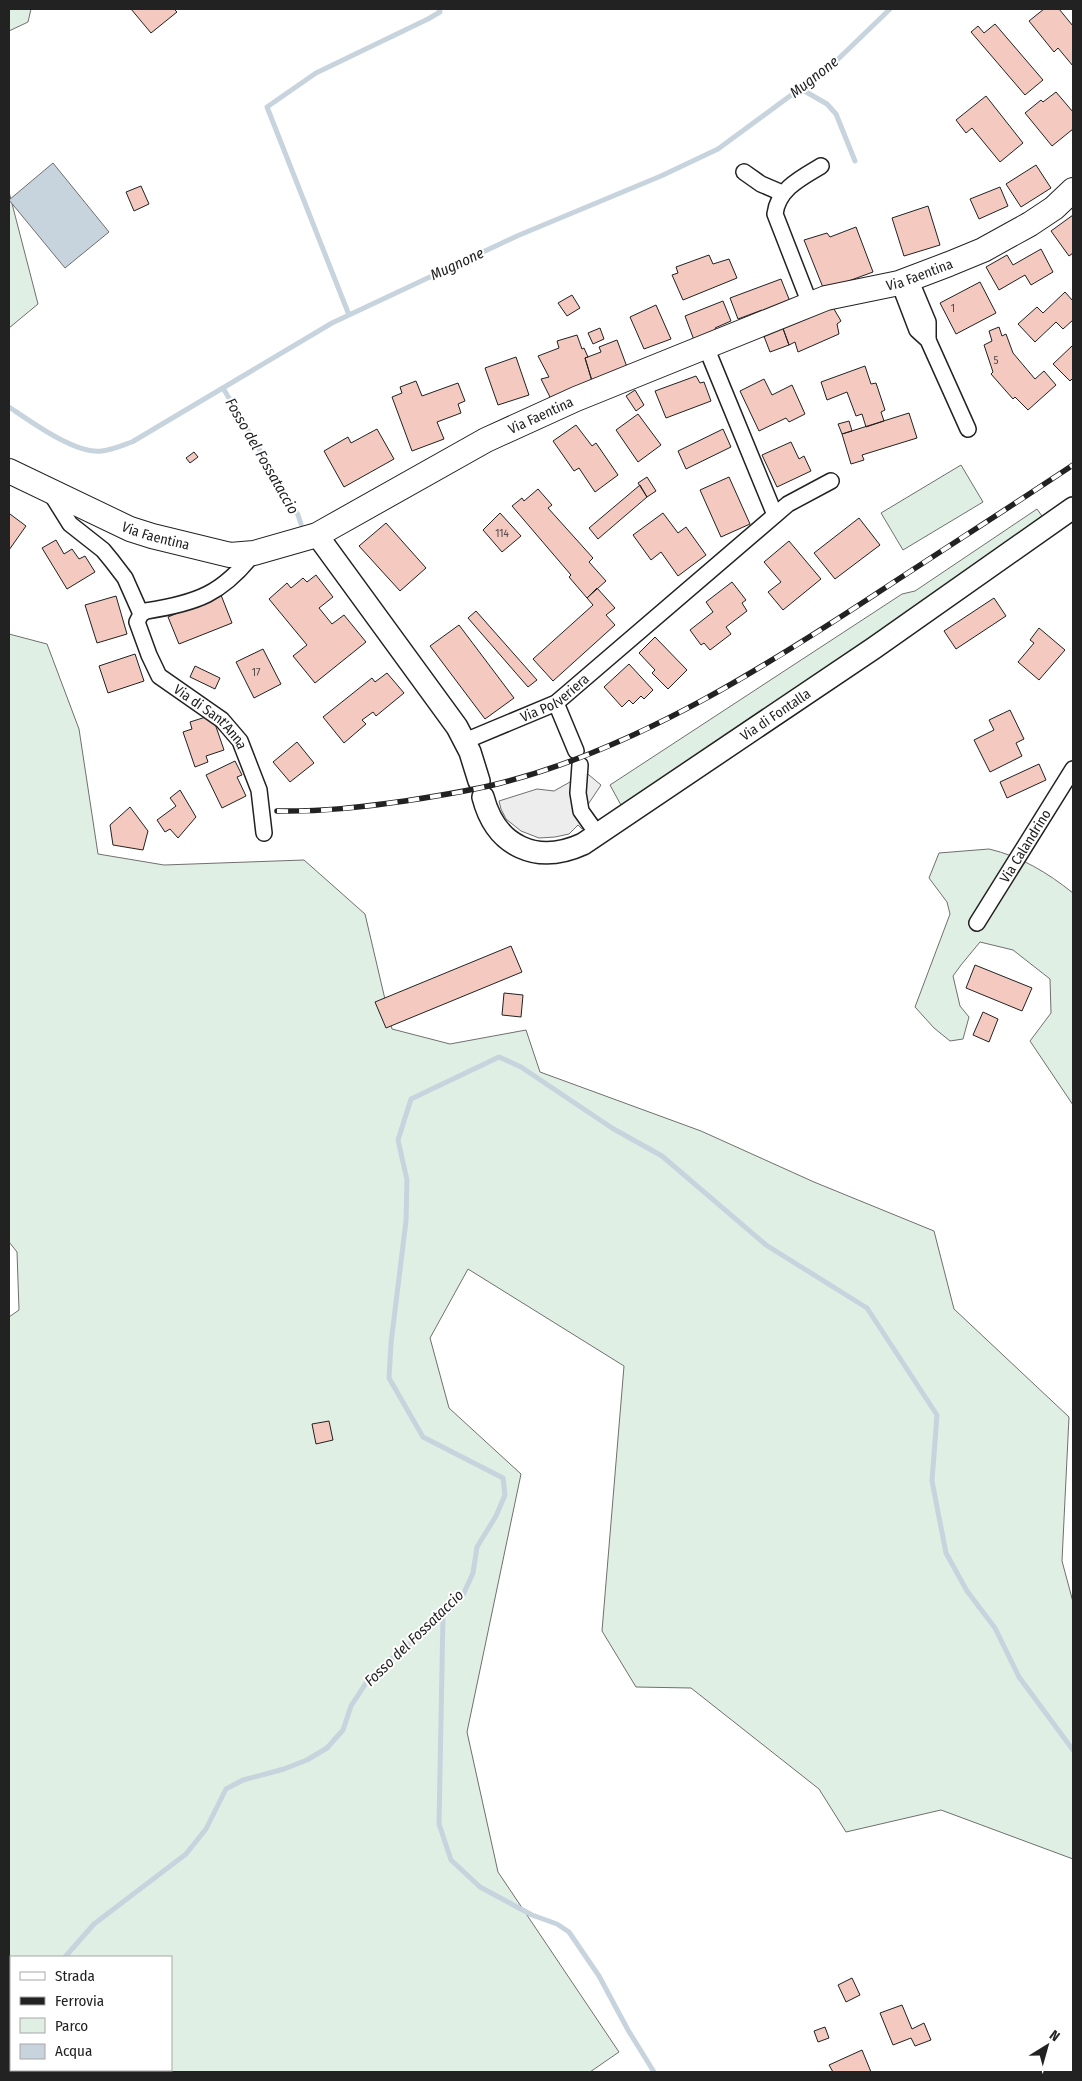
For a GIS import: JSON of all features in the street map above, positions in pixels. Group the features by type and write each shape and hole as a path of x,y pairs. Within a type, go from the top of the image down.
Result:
{"main road":[{"name":"Via Faentina","path":"9,471 111,521 152,536 230,555 254,553 317,535 507,429 576,399 810,304 833,296 904,281 949,264 1007,237 1054,208 1073,190"}],"street":[{"path":"810,304 775,214 776,203 782,193 800,178 821,166"},
{"path":"744,172 761,184 782,193"},
{"path":"904,281 917,330 928,340 968,429"},
{"path":"706,347 775,515"},
{"name":"Via Polveriera","path":"465,741 556,703 788,504 831,482"},
{"name":"Via di Sant'Anna","path":"49,490 70,524 103,550 125,578 142,614 137,622 149,656 159,676 222,720 240,741 259,790 264,833"},
{"name":"Via di Fontalla","path":"465,741 487,812 502,835 527,850 542,854 556,854 576,847 598,835 684,775 882,643 1073,508"},
{"path":"317,535 447,711 465,741"},
{"path":"142,614 146,611 184,605 207,596 245,565 254,553"},
{"path":"556,703 578,758 578,793 581,811 598,835"},
{"name":"Via Calandrino","path":"977,923 1073,769"}],"green space":[{"path":"9,9 31,9 28,22 9,31"},
{"path":"9,192 38,304 9,328"},
{"path":"961,465 983,502 903,550 881,513"},
{"path":"1037,509 1042,516 1017,536 1016,543 622,807 610,785 902,594 915,591"},
{"path":"9,634 47,644 79,729 98,854 164,865 304,860 365,914 392,1029 450,1044 526,1030 540,1072 701,1131 814,1182 934,1231 954,1309 1069,1417 1062,1561 1073,1602 1073,1859 941,1810 846,1832 819,1789 691,1688 636,1687 602,1631 624,1366 468,1269 430,1338 449,1408 521,1474 467,1732 498,1872 619,2052 590,2072 9,2072 9,1317 19,1310 17,1252 9,1242"},
{"path":"989,849 1012,856 1033,866 1073,893 1073,1105 1030,1041 1051,1013 1050,979 1013,950 980,942 953,976 960,1006 969,1017 963,1039 950,1041 934,1028 915,1007 950,914 947,902 929,878 939,853"}],"shaded area":[{"path":"583,770 601,785 587,806 598,820 582,829 578,825 569,834 539,838 521,831 506,819 499,801 537,789 554,791 577,778"}],"water":[{"path":"53,163 109,232 65,268 9,200"}],"building":[{"path":"131,9 174,9 177,12 151,33"},
{"path":"1044,9 1059,9 1073,26 1073,66 1058,48 1054,52 1029,21"},
{"path":"995,24 1043,80 1025,95 971,32 978,26 984,33"},
{"path":"1056,92 1073,112 1073,129 1052,146 1025,113 1041,100 1043,102"},
{"path":"986,96 1023,143 1000,162 972,128 966,133 956,120"},
{"path":"1036,165 1051,188 1021,207 1006,184"},
{"path":"141,186 149,204 134,211 126,192"},
{"path":"1000,187 1008,206 979,219 970,199"},
{"path":"928,206 940,245 904,256 892,218"},
{"path":"1073,215 1073,253 1069,256 1051,231"},
{"path":"856,227 873,272 824,290 804,240 827,233 830,237"},
{"path":"1041,249 1053,272 1031,285 1025,275 999,290 986,267 1007,255 1013,265"},
{"path":"709,255 713,264 729,259 737,278 683,300 672,275 678,273 676,267"},
{"path":"781,279 791,304 764,314 762,310 738,319 730,298"},
{"path":"980,282 996,313 956,334 940,303"},
{"path":"1065,292 1073,301 1073,320 1063,329 1056,322 1035,342 1018,324 1037,307 1043,313"},
{"path":"572,295 580,308 567,316 558,303"},
{"path":"723,301 731,321 715,328 717,332 694,340 685,316"},
{"path":"831,304 841,321 837,324 839,334 798,352 795,342 789,345 781,323"},
{"path":"656,305 671,339 644,349 630,317"},
{"path":"781,323 789,345 770,352 762,331"},
{"path":"999,327 1002,336 1006,334 1013,353 1035,379 1044,371 1056,385 1028,410 1015,397 1013,399 991,374 993,372 984,345 992,341 989,331"},
{"path":"600,328 604,339 593,344 588,333"},
{"path":"577,335 582,349 584,348 588,357 585,358 592,381 551,399 541,379 549,377 538,356 559,348 557,341"},
{"path":"617,340 627,367 592,381 585,358 601,352 599,347"},
{"path":"1072,346 1073,378 1070,381 1053,364"},
{"path":"516,357 529,395 498,405 485,368"},
{"path":"865,366 871,384 876,383 885,410 881,412 884,421 866,427 862,414 856,416 847,392 827,400 821,382"},
{"path":"696,376 700,383 704,382 711,401 666,418 655,391"},
{"path":"764,379 772,395 792,385 805,414 789,422 786,418 759,431 740,391"},
{"path":"416,381 422,396 458,383 465,401 458,404 461,413 437,422 444,439 412,451 392,397 402,393 400,387"},
{"path":"635,390 644,405 636,411 626,396"},
{"path":"909,413 917,438 862,455 864,460 851,464 842,434"},
{"path":"638,414 661,445 638,462 616,430"},
{"path":"849,421 852,431 842,434 838,424"},
{"path":"576,425 592,446 596,443 618,475 595,492 579,468 574,471 553,441"},
{"path":"377,429 394,459 344,487 324,451 348,437 351,443"},
{"path":"723,429 731,447 686,469 678,451"},
{"path":"791,442 799,459 804,456 811,471 777,487 762,455"},
{"path":"194,452 198,457 190,463 186,458"},
{"path":"647,477 656,491 647,497 638,483"},
{"path":"729,477 750,524 721,537 700,490"},
{"path":"640,485 647,497 598,539 589,528"},
{"path":"538,489 552,505 548,508 593,558 589,562 606,581 587,598 569,577 571,575 512,506 522,498 524,501"},
{"path":"500,513 521,536 502,552 483,530"},
{"path":"663,513 678,533 686,527 706,555 678,576 661,552 651,560 633,535"},
{"path":"10,514 26,526 9,550 9,516"},
{"path":"859,518 880,545 835,579 814,553"},
{"path":"386,523 426,568 400,591 359,546"},
{"path":"56,540 64,554 72,549 79,559 85,556 95,572 67,589 42,548"},
{"path":"789,541 821,579 783,610 768,592 781,582 764,562"},
{"path":"316,575 333,597 319,608 332,624 344,615 366,642 315,683 293,656 307,645 269,599 287,583 291,588 303,578 307,582"},
{"path":"732,582 746,600 742,603 747,611 726,627 731,634 710,650 704,643 701,645 690,630 713,612 706,602"},
{"path":"597,588 615,608 606,615 615,625 553,681 533,659 593,605 587,598"},
{"path":"221,595 232,623 179,644 168,617"},
{"path":"116,596 127,634 97,643 85,605"},
{"path":"994,598 1006,616 956,649 944,631"},
{"path":"476,611 537,680 528,687 468,618"},
{"path":"459,625 514,698 485,719 430,646"},
{"path":"1039,628 1065,650 1039,680 1018,662 1034,643 1030,640"},
{"path":"655,637 687,670 668,689 652,673 655,670 639,653"},
{"path":"263,649 281,684 254,698 236,662"},
{"path":"135,654 144,681 108,693 99,666"},
{"path":"629,664 653,690 644,699 641,696 633,704 629,700 622,707 604,687"},
{"path":"195,666 220,678 215,689 190,677"},
{"path":"387,673 404,693 376,716 373,712 362,720 366,724 344,743 323,717 372,678 375,682"},
{"path":"1010,710 1024,739 1016,743 1022,756 990,772 974,740 994,730 989,720"},
{"path":"212,715 224,750 206,756 208,762 195,767 183,732 192,729 190,722"},
{"path":"297,742 314,763 290,782 273,762"},
{"path":"235,761 242,775 237,777 246,796 222,808 206,775"},
{"path":"1039,764 1046,780 1007,798 1000,782"},
{"path":"180,790 196,817 178,838 170,829 165,832 157,820 176,806 170,798"},
{"path":"130,807 148,831 143,850 113,845 110,825"},
{"path":"511,946 522,972 386,1028 375,1002"},
{"path":"975,965 1032,988 1022,1011 966,988"},
{"path":"504,993 523,995 521,1017 502,1015"},
{"path":"983,1012 998,1019 989,1042 973,1035"},
{"path":"329,1421 333,1440 316,1444 312,1424"},
{"path":"852,1978 860,1995 846,2002 838,1985"},
{"path":"902,2005 912,2029 924,2023 931,2040 915,2046 911,2038 893,2045 880,2013"},
{"path":"825,2027 829,2038 818,2042 814,2031"},
{"path":"862,2050 871,2072 833,2072 829,2065"}],"waterway":[{"path":"349,315 267,107 316,73 428,19 440,12 439,9"},
{"name":"Mugnone","path":"9,407 54,436 79,448 102,451 114,449 132,442 332,323 517,236 661,176 718,149 832,65 890,9"},
{"path":"801,89 827,104 836,114 855,161"},
{"name":"Fosso del Fossataccio","path":"223,388 298,515 301,524"},
{"name":"Fosso del Fossataccio","path":"66,1956 94,1924 186,1854 206,1829 226,1789 243,1780 284,1769 307,1760 327,1748 343,1730 351,1706 366,1683 383,1666 449,1611 463,1595 473,1573 477,1547 496,1516 505,1495 503,1478 423,1437 389,1378 391,1343 406,1221 407,1180 398,1140 411,1099 499,1057 521,1067 612,1128 662,1156 766,1245 867,1308 937,1415 932,1481 946,1553 967,1591 995,1628 1019,1677 1073,1750"},
{"path":"443,1616 439,1824 451,1860 480,1887 532,1915 557,1924 569,1932 599,1976 628,2030 654,2072"},
{"name":"Fosso del Fossataccio","path":"9,2051 10,2046"}],"railway":[{"path":"277,811 310,811 357,807 465,791 553,768 604,748 704,700 752,672 846,614 1073,465"}]}
